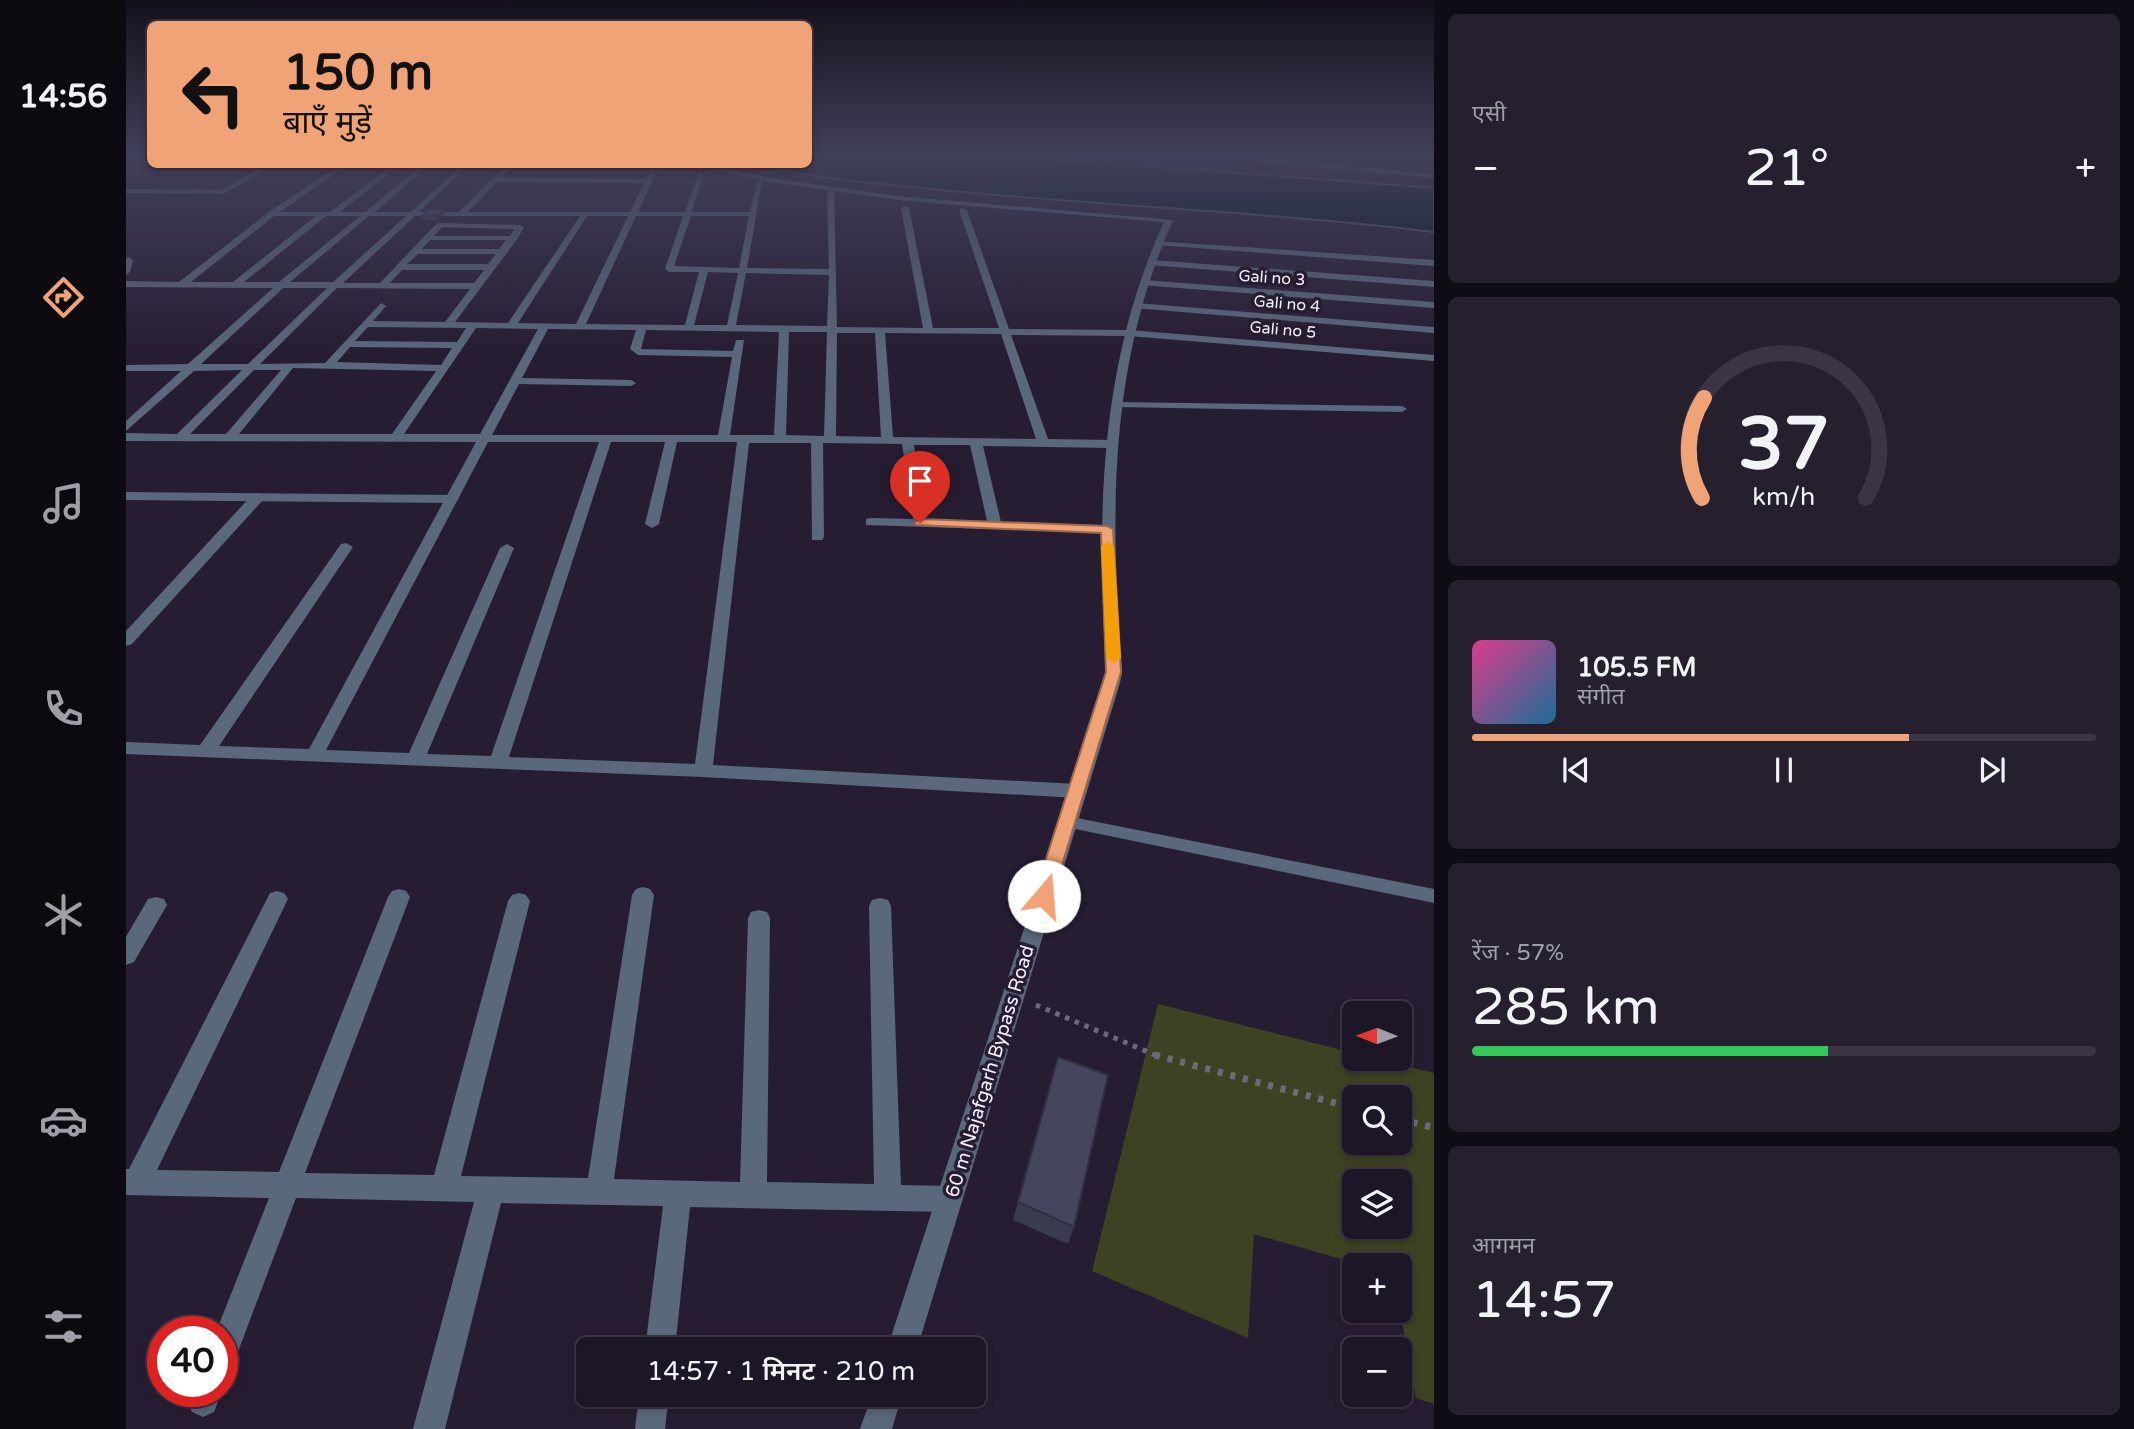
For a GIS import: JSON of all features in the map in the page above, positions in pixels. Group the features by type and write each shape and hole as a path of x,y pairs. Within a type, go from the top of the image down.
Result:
{"street":[{"path":"182,284 263,221"},
{"path":"236,284 320,221"},
{"path":"126,427 282,284 360,221"},
{"path":"180,437 403,221"},
{"path":"512,324 581,221"},
{"path":"580,325 632,221"},
{"path":"684,221 669,269 833,272"},
{"path":"723,439 738,354 736,328 740,271 751,221"},
{"path":"817,537 832,330 832,221"},
{"path":"907,221 929,331"},
{"path":"967,221 1044,444"},
{"name":"60 m Najafgarh Bypass Road","path":"906,1337 1114,672 1107,529 1113,444 1129,333 1157,243 1169,221"},
{"path":"383,285 440,225 520,227 449,324"},
{"path":"1157,243 1213,244 1434,263"},
{"name":"Gali no 3","path":"1310,254 1306,244 1366,248 1371,258"},
{"path":"415,251 503,252"},
{"path":"1371,258 1407,320 1434,305"},
{"path":"126,272 130,260"},
{"path":"1152,263 1434,284"},
{"path":"400,267 493,267"},
{"path":"689,327 704,271"},
{"name":"Gali no 3","path":"1144,283 1407,320"},
{"path":"126,284 478,286"},
{"path":"335,366 331,361 381,306"},
{"name":"Gali no 4","path":"1137,306 1407,320 1434,330"},
{"name":"Gali no 5","path":"365,324 1129,333 1428,355"},
{"path":"396,437 474,324"},
{"path":"313,756 545,325"},
{"path":"642,326 635,349 638,352 738,354"},
{"path":"780,439 784,329"},
{"path":"880,330 887,440"},
{"path":"346,344 459,345"},
{"path":"126,368 283,365 443,368"},
{"path":"230,437 289,370 289,367 283,365"},
{"path":"516,381 631,383"},
{"path":"126,437 824,439 1113,444"},
{"path":"498,764 606,438"},
{"path":"652,524 672,439"},
{"path":"703,771 743,439"},
{"path":"907,440 920,523"},
{"path":"976,443 995,525"},
{"path":"126,641 258,497"},
{"path":"871,522 1107,529"},
{"path":"205,752 346,548"},
{"path":"415,761 507,548"},
{"path":"126,748 703,771 1077,791"},
{"path":"599,1192 643,895"},
{"path":"237,1316 398,897"},
{"path":"277,899 132,1182 949,1199"},
{"path":"444,1189 519,901"},
{"path":"126,956 156,905"},
{"path":"880,906 888,1198"},
{"path":"753,1195 759,918"},
{"path":"429,1429 491,1189"},
{"path":"661,1337 678,1193"},
{"path":"650,1426 652,1407"},
{"path":"876,1429 883,1407"}],"lane":[{"path":"1119,405 1402,410"},
{"path":"126,496 453,499"},
{"path":"1067,822 1434,896"}],"path":[{"path":"1013,995 1163,1058 1342,1105"},
{"path":"1412,1122 1434,1128"}],"green space":[{"path":"1158,1004 1342,1050 1342,1071 1412,1071 1412,1068 1434,1073 1434,1404 1416,1398 1412,1376 1412,1337 1405,1337 1402,1323 1412,1323 1412,1253 1342,1253 1342,1259 1254,1234 1248,1338 1092,1271"}],"water":[{"path":"1324,221 1434,221 1434,232"}],"building":[{"path":"1058,1057 1108,1075 1074,1227 1018,1202"}],"slow traffic":[{"path":"1108,546 1113,658"}],"route":[{"path":"920,523 1107,529 1114,672 1044,896"}]}
